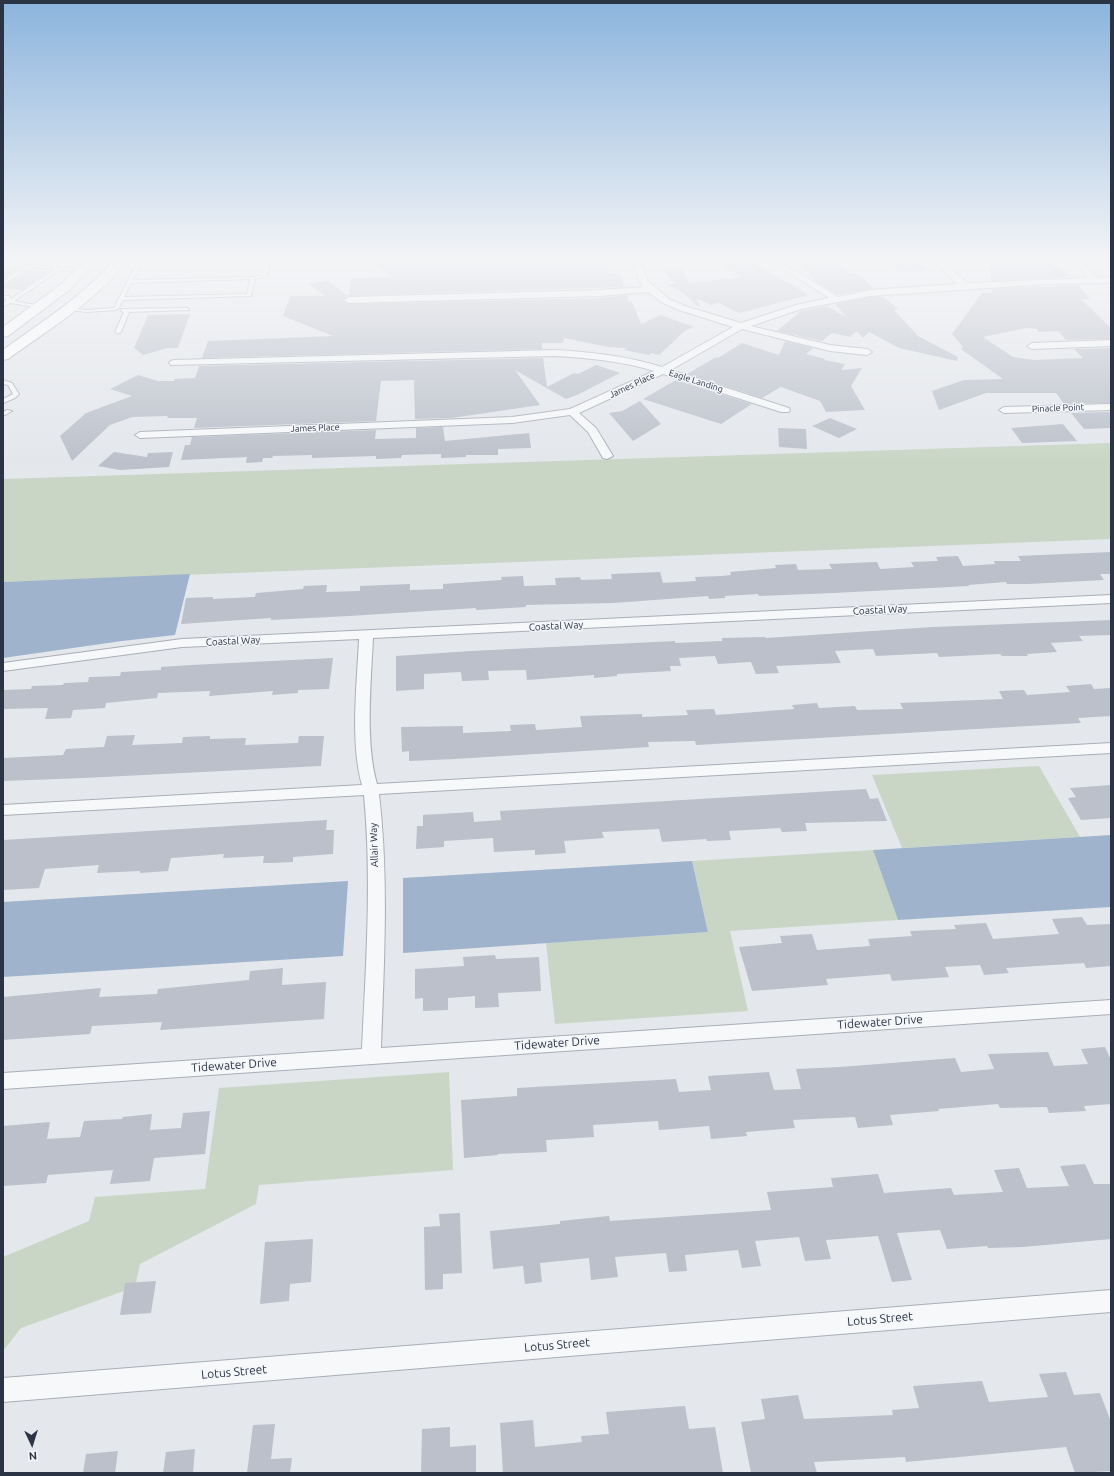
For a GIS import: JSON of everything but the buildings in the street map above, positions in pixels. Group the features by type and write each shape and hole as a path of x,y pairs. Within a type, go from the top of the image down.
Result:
{"main road":[{"path":"3,333 13,326"},
{"path":"3,356 45,326"}],"street":[{"path":"741,326 830,348 867,352"},
{"name":"James Place","path":"140,434 512,420 572,412 664,370 741,326"},
{"path":"1032,346 1111,343"},
{"name":"Eagle Landing","path":"174,363 555,353 608,357 664,370 785,410"},
{"name":"Pinacle Point","path":"1004,410 1111,407"},
{"path":"572,412 592,430 606,456"},
{"name":"Coastal Way","path":"3,667 182,643 1111,599"},
{"name":"Allair Way","path":"366,635 363,714 365,769 371,790 374,819 376,906 371,1056"},
{"path":"3,810 1111,748"},
{"name":"Tidewater Drive","path":"3,1081 1111,1007"},
{"name":"Lotus Street","path":"3,1390 1111,1300"}],"lane":[{"path":"118,332 121,326"},
{"path":"3,382 10,384 16,394 13,397 3,401"},
{"path":"3,414 9,411"}],"green space":[{"path":"1111,443 1111,539 3,582 3,479"},
{"path":"1039,766 1080,837 902,848 872,775"},
{"path":"873,850 898,920 730,931 748,1011 555,1024 546,943 708,932 692,861"},
{"path":"449,1072 453,1170 259,1185 256,1204 140,1264 135,1287 21,1328 3,1351 3,1257 89,1221 95,1197 205,1189 219,1088"}],"water":[{"path":"190,574 175,635 3,658 3,582"},
{"path":"1111,835 1111,907 898,920 873,850"},
{"path":"692,861 708,932 403,953 403,878"},
{"path":"348,881 343,956 3,977 3,902"}]}
